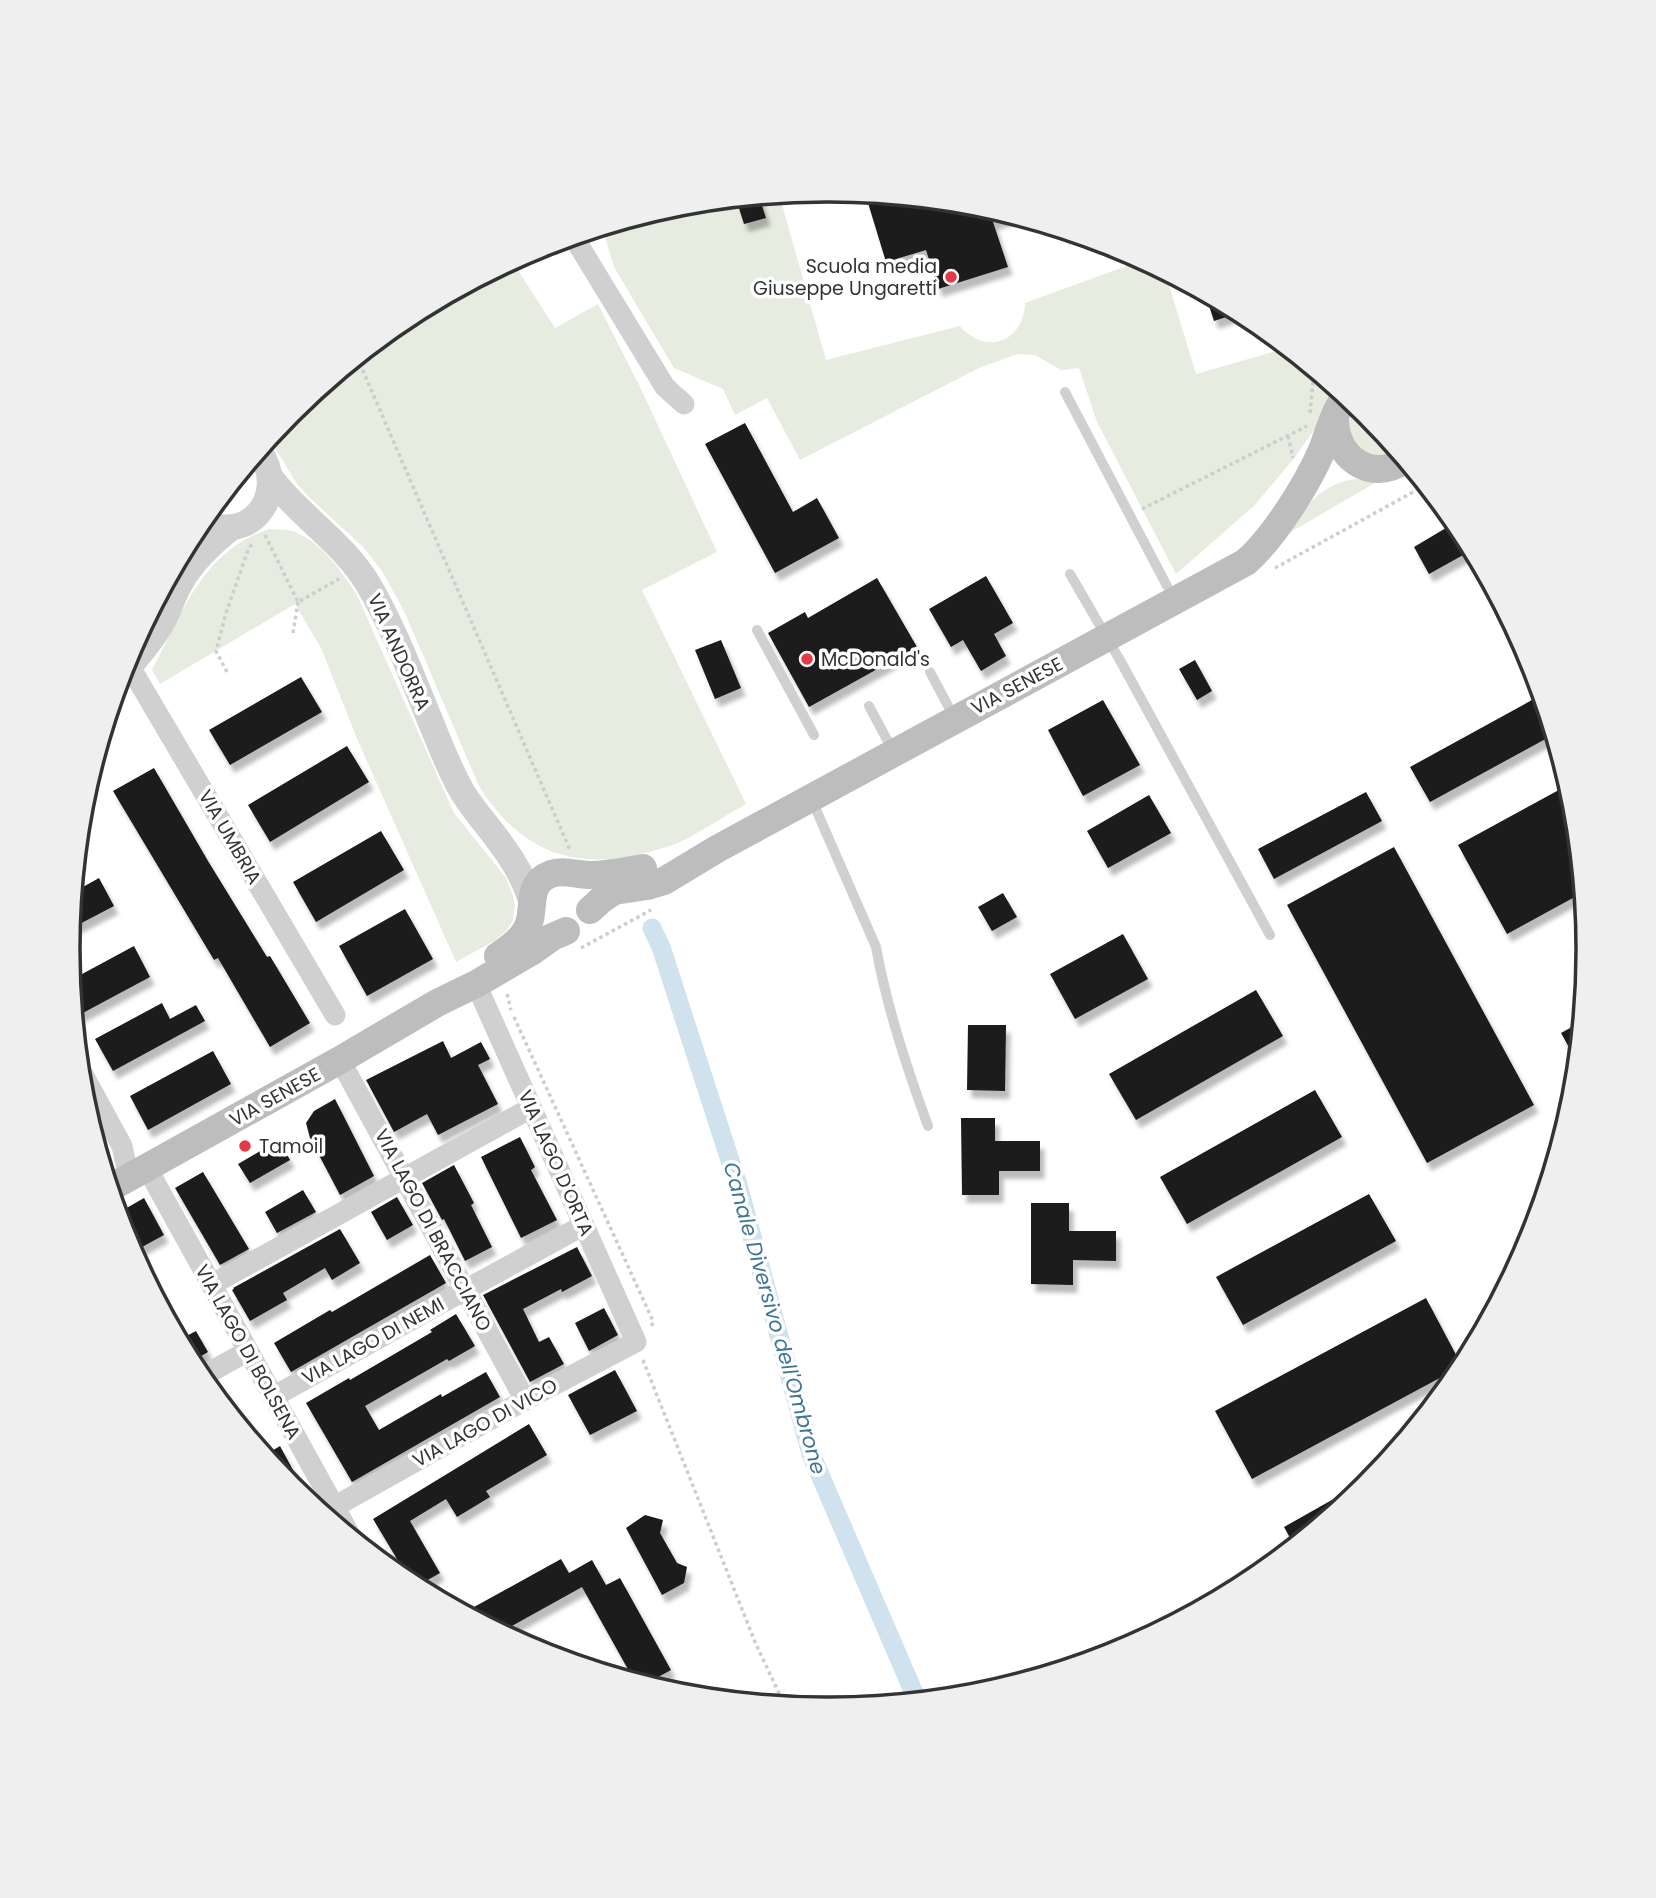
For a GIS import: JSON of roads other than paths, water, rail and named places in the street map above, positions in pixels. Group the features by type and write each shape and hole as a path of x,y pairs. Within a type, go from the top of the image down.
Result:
{"main road":[{"name":"VIA SENESE","path":"1340,407 1335,429 1337,440 1350,458 1369,468"},
{"name":"VIA SENESE","path":"129,1178 437,1003 476,984 552,937 579,926 590,910 614,891 664,881 717,849 1246,562 1268,540 1296,498 1317,461 1340,407"},
{"name":"VIA SENESE","path":"1296,498 1333,473 1397,464"},
{"name":"VIA SENESE","path":"437,1003 470,975 515,944 529,925 534,891 538,883 553,873 568,865 592,875 622,872 717,849"},
{"path":"568,865 589,891 590,910"},
{"path":"532,905 543,926 566,931"}],"street":[{"path":"578,245 665,387 684,404"},
{"name":"VIA ANDORRA","path":"264,459 271,478 280,490 358,568 369,585 463,793 502,845 527,887 532,905"},
{"path":"146,645 166,616 180,582 191,565 219,537 244,531 260,512 270,490 271,478"},
{"path":"213,524 244,531"},
{"name":"VIA UMBRIA","path":"131,678 335,1015"},
{"name":"VIA ANDORRA","path":"502,845 547,869 568,865"},
{"name":"VIA LAGO D'ORTA","path":"476,984 636,1342"},
{"name":"VIA LAGO DI BRACCIANO","path":"340,1060 525,1400"},
{"name":"VIA LAGO DI BOLSENA","path":"96,1098 122,1146 129,1178 211,1285 337,1513"},
{"path":"211,1285 531,1108"},
{"name":"VIA LAGO DI NEMI","path":"272,1397 584,1225"},
{"name":"VIA LAGO DI VICO","path":"334,1507 525,1400 636,1342"},
{"path":"211,1371 248,1352"}],"lane":[{"path":"1065,391 1167,586"},
{"path":"1070,574 1270,935"},
{"path":"757,630 814,734"},
{"path":"930,672 955,720"},
{"path":"869,706 894,753"},
{"path":"811,798 876,947 880,971 910,1075 928,1126"}],"waterway":[{"name":"Canale Diversivo dell'Ombrone","path":"652,928 661,947 738,1185 811,1454 913,1691"}],"place":[{"name":"Scuola media Giuseppe Ungaretti","path":"951,277"},
{"name":"McDonald's","path":"807,659"},
{"name":"Tamoil","path":"245,1146"}]}
